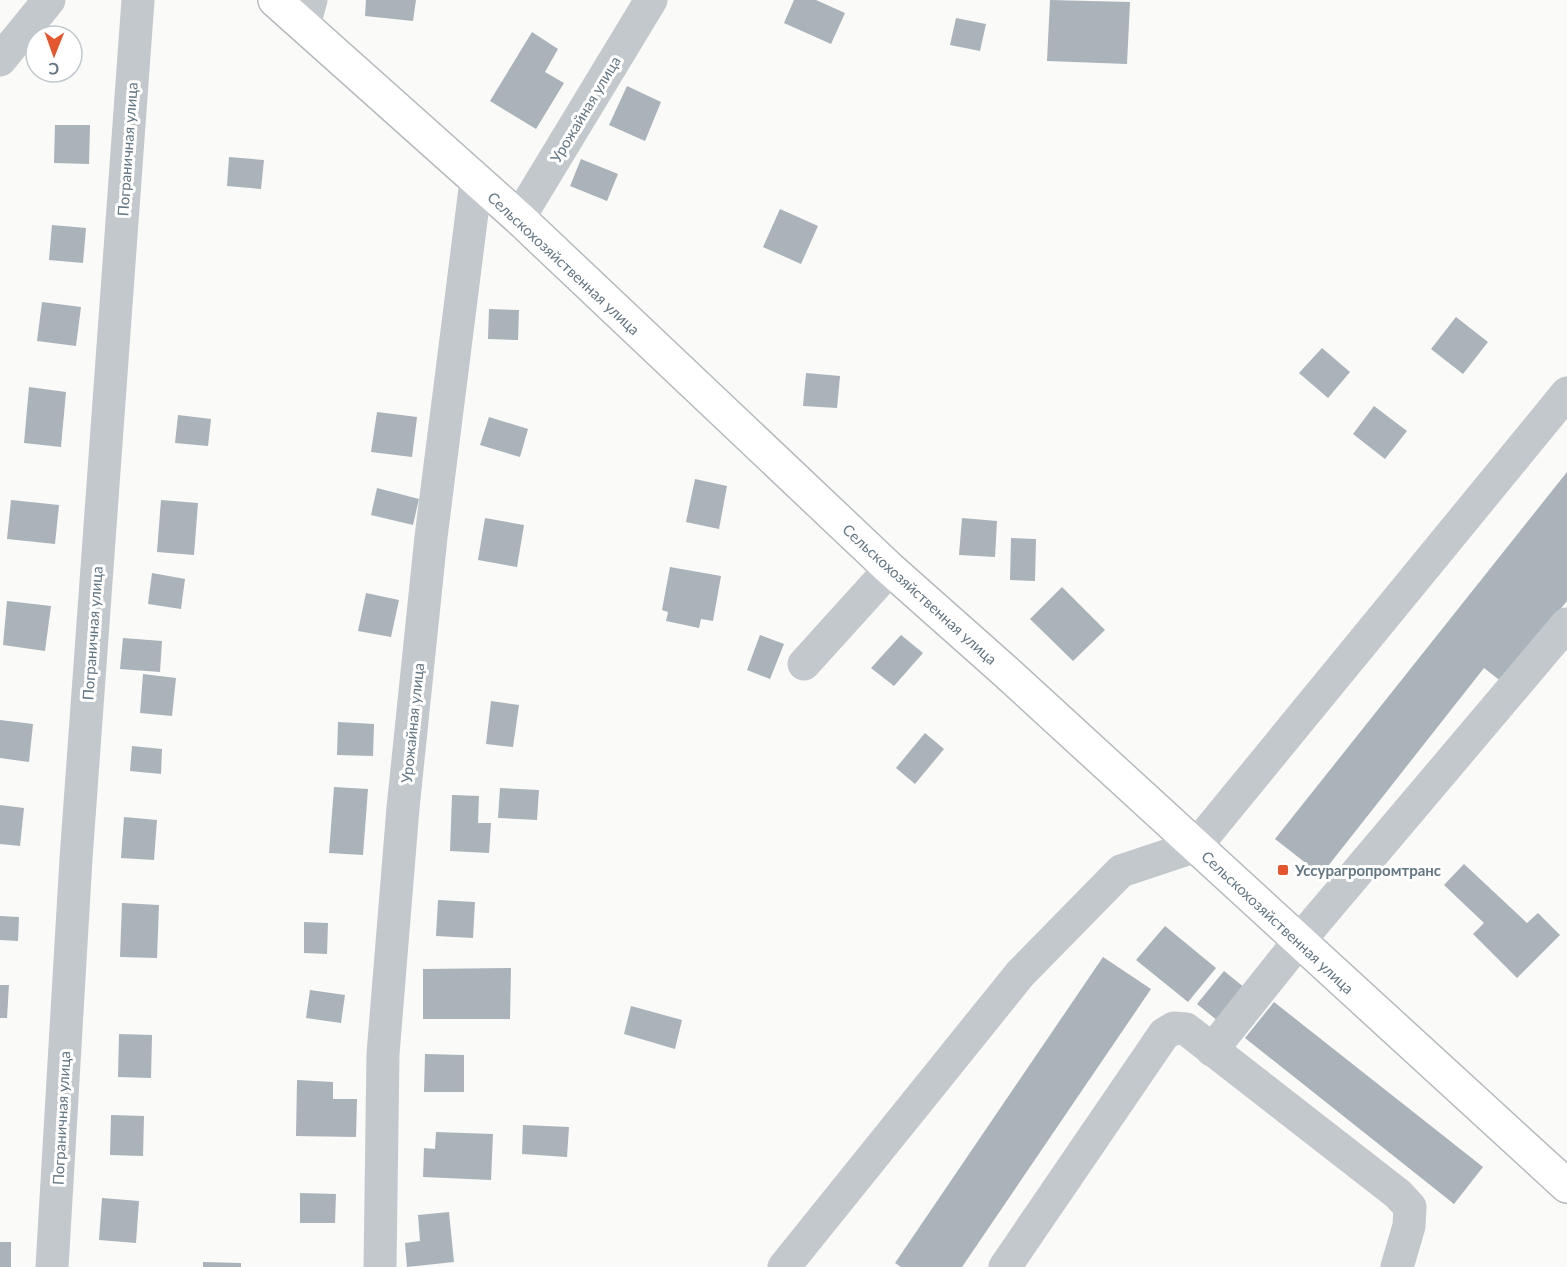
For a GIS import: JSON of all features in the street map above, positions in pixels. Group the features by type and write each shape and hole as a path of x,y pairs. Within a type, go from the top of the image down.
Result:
{"main road":[{"name":"Сельскохозяйственная улица","path":"275,0 307,13 476,181 519,218 890,569 1567,1186"}],"lane":[{"path":"0,60 49,0"},
{"name":"Пограничная улица","path":"52,1267 75,859 138,0"},
{"name":"Урожайная улица","path":"519,218 651,0"},
{"name":"Урожайная улица","path":"380,1267 383,1054 402,808 431,537 476,181"},
{"path":"784,1267 1020,974 1121,871 1196,846 1567,393"},
{"path":"804,664 890,569"},
{"path":"1212,1050 1299,941 1567,624"},
{"path":"1005,1267 1164,1034 1174,1028 1186,1029 1398,1194 1410,1207 1409,1226 1396,1267"}],"building":[{"path":"366,0 416,0 413,21 365,16"},
{"path":"794,0 816,0 845,13 831,44 784,23"},
{"path":"1050,0 1130,2 1127,64 1047,61"},
{"path":"956,18 986,24 980,51 950,45"},
{"path":"532,32 558,49 545,72 564,83 536,129 490,101"},
{"path":"627,86 661,102 645,141 609,125"},
{"path":"55,125 90,125 89,164 54,163"},
{"path":"229,157 264,160 261,189 227,186"},
{"path":"581,159 618,174 607,201 570,186"},
{"path":"780,209 818,226 801,264 763,247"},
{"path":"52,225 86,228 83,263 49,260"},
{"path":"42,302 81,307 76,346 37,341"},
{"path":"489,309 519,310 518,340 488,339"},
{"path":"1456,317 1488,342 1463,374 1431,349"},
{"path":"1322,348 1350,372 1328,398 1299,373"},
{"path":"806,373 840,376 837,408 803,406"},
{"path":"29,387 66,392 61,447 24,443"},
{"path":"1374,406 1407,431 1385,459 1353,434"},
{"path":"377,412 417,417 412,457 371,452"},
{"path":"178,415 211,419 208,446 175,443"},
{"path":"489,417 528,429 520,457 480,445"},
{"path":"1567,472 1567,601 1502,682 1484,668 1321,875 1275,839"},
{"path":"695,479 727,486 719,529 686,522"},
{"path":"377,488 419,499 413,525 371,515"},
{"path":"11,500 59,505 55,544 7,539"},
{"path":"161,500 198,503 194,555 157,552"},
{"path":"485,518 524,525 517,567 478,560"},
{"path":"962,518 997,521 995,557 959,555"},
{"path":"1011,538 1036,539 1035,581 1010,580"},
{"path":"670,567 721,576 713,621 701,619 699,628 666,621 668,612 662,610"},
{"path":"152,573 185,579 181,609 148,604"},
{"path":"1062,587 1105,630 1073,661 1030,619"},
{"path":"366,593 399,600 391,637 358,631"},
{"path":"7,601 51,606 45,651 3,645"},
{"path":"760,635 784,644 770,679 747,670"},
{"path":"901,635 923,653 894,686 871,668"},
{"path":"123,638 162,641 160,672 120,669"},
{"path":"143,674 176,678 172,716 140,713"},
{"path":"491,701 519,705 513,747 486,744"},
{"path":"0,720 33,724 29,762 0,758"},
{"path":"338,722 374,724 373,756 337,755"},
{"path":"925,733 944,749 915,784 896,768"},
{"path":"132,746 162,749 161,774 130,771"},
{"path":"334,787 368,789 363,855 329,853"},
{"path":"500,788 539,790 537,820 498,818"},
{"path":"452,795 479,796 478,823 491,823 489,853 450,851"},
{"path":"0,805 24,808 20,846 0,844"},
{"path":"124,817 157,820 154,860 121,858"},
{"path":"1464,864 1527,923 1538,913 1560,935 1517,978 1473,934 1484,923 1444,885"},
{"path":"438,900 475,902 473,938 436,936"},
{"path":"122,903 159,905 157,958 120,957"},
{"path":"0,916 19,917 18,941 0,940"},
{"path":"304,922 328,923 327,954 304,953"},
{"path":"1165,926 1216,968 1188,1002 1136,960"},
{"path":"1103,957 1151,989 962,1267 901,1267 895,1263"},
{"path":"511,968 510,1019 423,1019 423,969"},
{"path":"1224,971 1245,988 1218,1021 1197,1004"},
{"path":"0,985 9,985 7,1018 0,1018"},
{"path":"310,990 345,995 341,1023 306,1018"},
{"path":"1274,1002 1483,1167 1454,1204 1245,1038"},
{"path":"631,1006 682,1020 675,1049 624,1034"},
{"path":"119,1034 152,1035 151,1078 118,1077"},
{"path":"425,1054 464,1055 464,1092 424,1092"},
{"path":"297,1080 333,1082 333,1099 357,1099 356,1137 296,1136"},
{"path":"111,1115 144,1116 143,1156 110,1155"},
{"path":"523,1125 569,1127 567,1157 522,1154"},
{"path":"436,1132 493,1134 491,1180 423,1177 424,1148 435,1149"},
{"path":"300,1193 336,1194 335,1223 300,1223"},
{"path":"102,1198 139,1201 136,1243 99,1240"},
{"path":"449,1212 454,1262 407,1267 405,1243 420,1241 418,1215"},
{"path":"0,1242 11,1242 11,1267 0,1267"},
{"path":"203,1262 241,1263 241,1267 203,1267"}],"place":[{"name":"Уссурагропромтранс","path":"1283,870"}]}
